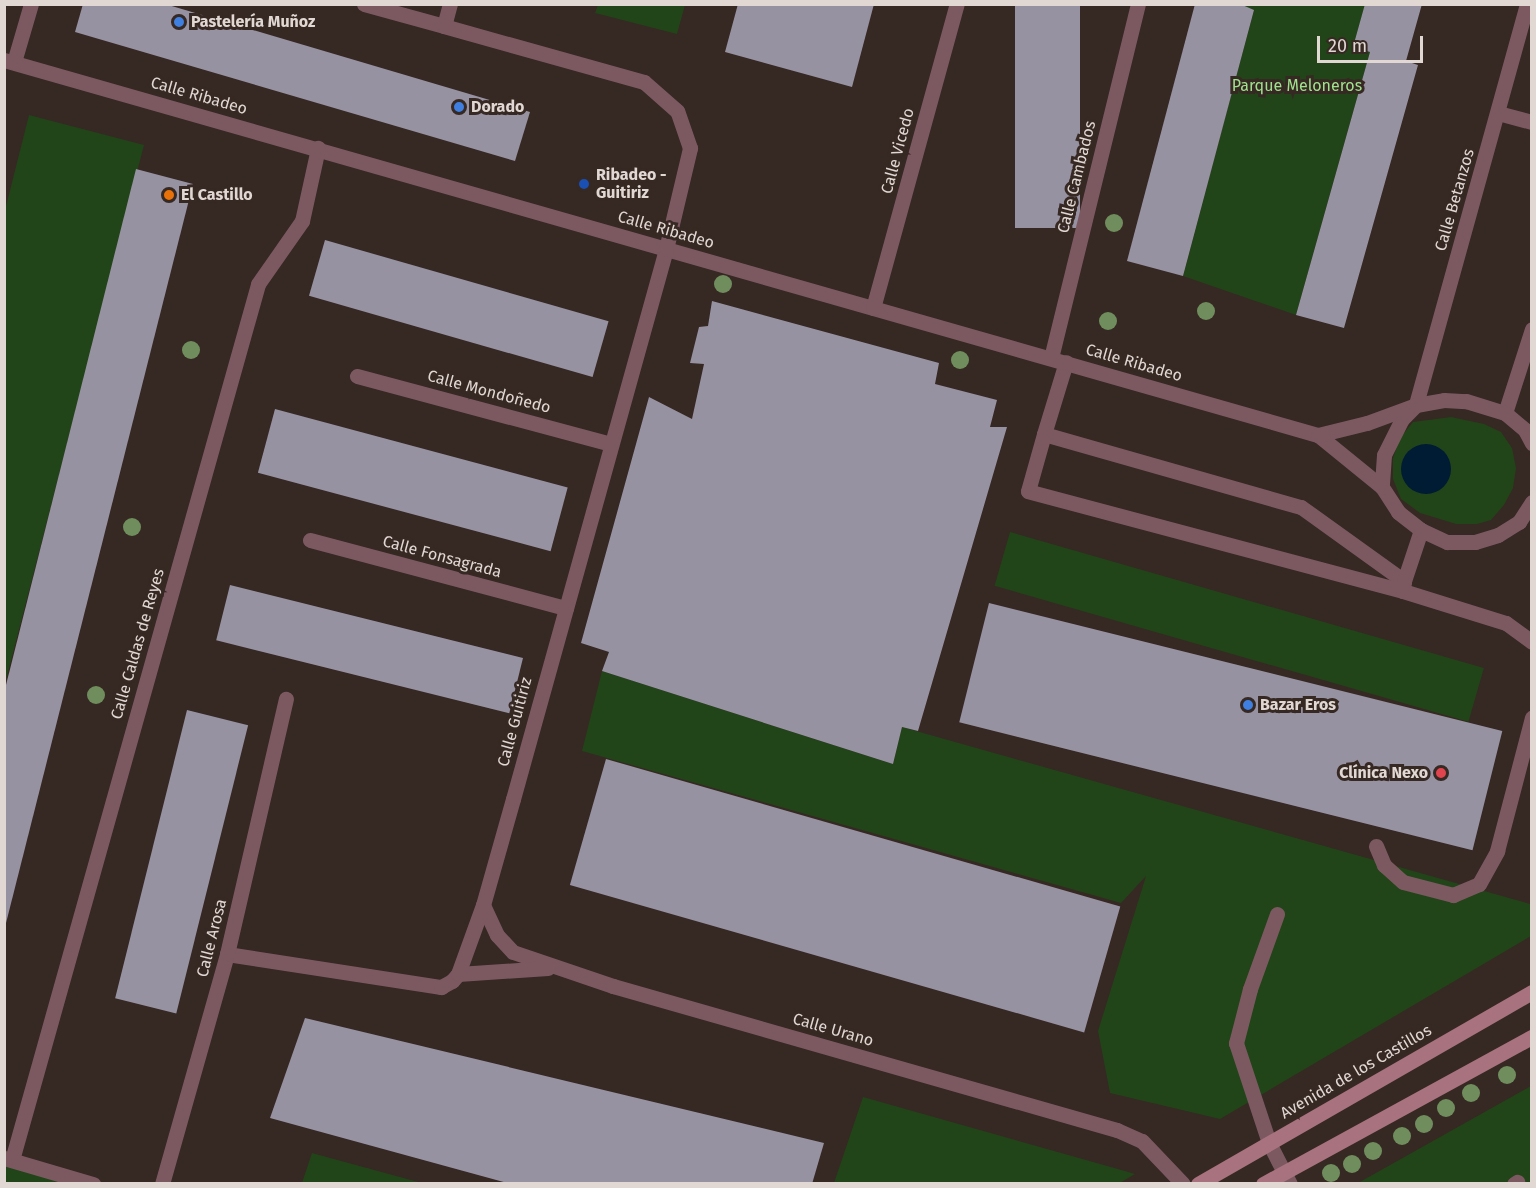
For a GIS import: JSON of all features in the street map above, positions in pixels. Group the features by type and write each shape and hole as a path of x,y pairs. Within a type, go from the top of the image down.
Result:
{"street":[{"path":"9,61 31,4"},
{"name":"Calle Guitiriz","path":"364,4 644,82 677,111 690,148 666,249 483,905 458,974"},
{"path":"444,26 450,4"},
{"name":"Calle Vicedo","path":"873,308 957,4"},
{"name":"Calle Cambados","path":"1138,4 1058,360 1044,434 1028,491 1403,586"},
{"name":"Calle Betanzos","path":"1416,405 1527,4"},
{"name":"Calle Ribadeo","path":"9,61 1318,435 1382,487 1398,512 1421,530 1447,542 1475,543 1526,523"},
{"path":"1498,113 1532,122"},
{"name":"Calle Caldas de Reyes","path":"8,1159 258,284 303,221 318,148"},
{"path":"1532,329 1505,413 1525,430 1532,443"},
{"name":"Calle Mondoñedo","path":"357,376 611,444"},
{"name":"Calle Ribadeo","path":"1318,435 1367,423 1416,405 1444,400 1466,402 1505,413"},
{"path":"1382,487 1384,454 1402,419 1416,405"},
{"path":"1044,434 1301,507 1403,586 1506,623 1532,642"},
{"path":"1526,523 1532,502"},
{"path":"1403,586 1421,530"},
{"name":"Calle Fonsagrada","path":"310,540 566,608"},
{"name":"Calle Arosa","path":"162,1184 227,954 286,699"},
{"path":"1376,846 1384,865 1403,882 1453,895 1479,884 1497,851 1532,718"},
{"name":"Calle Urano","path":"483,905 497,935 513,951 557,968 1117,1130 1142,1141 1183,1184"},
{"path":"1277,914 1250,989 1236,1043 1269,1143 1287,1178"},
{"path":"227,954 441,987 452,981 458,974 557,968"},
{"name":"Avenida de los Castillos","path":"1198,1184 1532,992"},
{"path":"1263,1184 1287,1178 1532,1037"},
{"path":"8,1159 93,1184"}],"green space":[{"path":"598,4 685,5 677,34 595,13"},
{"name":"Parque Meloneros","path":"1240,5 1365,5 1353,47 1370,52 1296,315 1183,276 1254,10"},
{"path":"29,115 144,145 5,684 5,210"},
{"path":"1451,417 1484,424 1501,432 1512,448 1516,468 1513,488 1504,505 1491,520 1477,524 1456,524 1420,513 1401,499 1393,479 1393,458 1400,438 1413,422"},
{"path":"1010,532 1484,668 1468,722 995,586"},
{"path":"602,671 893,764 902,727 1530,904 1531,901 1531,936 1220,1119 1110,1093 1098,1031 1146,876 1121,903 582,751"},
{"path":"1531,1086 1531,1183 1358,1183"},
{"path":"863,1097 1135,1174 1118,1184 834,1183"},
{"path":"312,1153 422,1183 302,1183"},
{"path":"5,1160 86,1183 5,1183"}],"water":[{"path":"1421,444 1431,444 1444,451 1451,464 1451,474 1444,487 1431,494 1421,494 1412,490 1405,483 1401,474 1401,464 1405,455 1412,448"}],"building":[{"path":"83,4 165,4 530,112 515,161 75,32"},
{"path":"738,4 874,4 852,87 725,52"},
{"path":"1015,4 1080,4 1080,228 1015,228"},
{"path":"1195,4 1240,4 1254,10 1183,276 1127,261"},
{"path":"1365,4 1422,4 1406,61 1418,65 1344,328 1296,315 1370,52 1353,47"},
{"path":"136,169 193,184 4,931 4,693"},
{"path":"325,240 609,321 593,377 309,296"},
{"path":"712,301 939,363 935,384 997,400 990,427 1007,427 918,731 902,727 893,764 602,671 609,652 581,643 649,397 692,419 704,364 690,363 699,327 708,326"},
{"path":"275,409 568,487 551,551 258,473"},
{"path":"230,585 523,658 509,713 216,640"},
{"path":"989,603 1502,731 1473,850 959,722"},
{"path":"187,710 248,725 176,1013 115,998"},
{"path":"606,759 1120,906 1084,1032 570,885"},
{"path":"305,1018 824,1143 812,1184 511,1184 270,1118"}],"place":[{"name":"Pastelería Muñoz","path":"179,22"},
{"name":"Dorado","path":"459,107"},
{"name":"Ribadeo - Guitiriz","path":"584,184"},
{"name":"El Castillo","path":"169,195"},
{"name":"Bazar Eros","path":"1248,705"},
{"name":"Clínica Nexo","path":"1441,773"}]}
